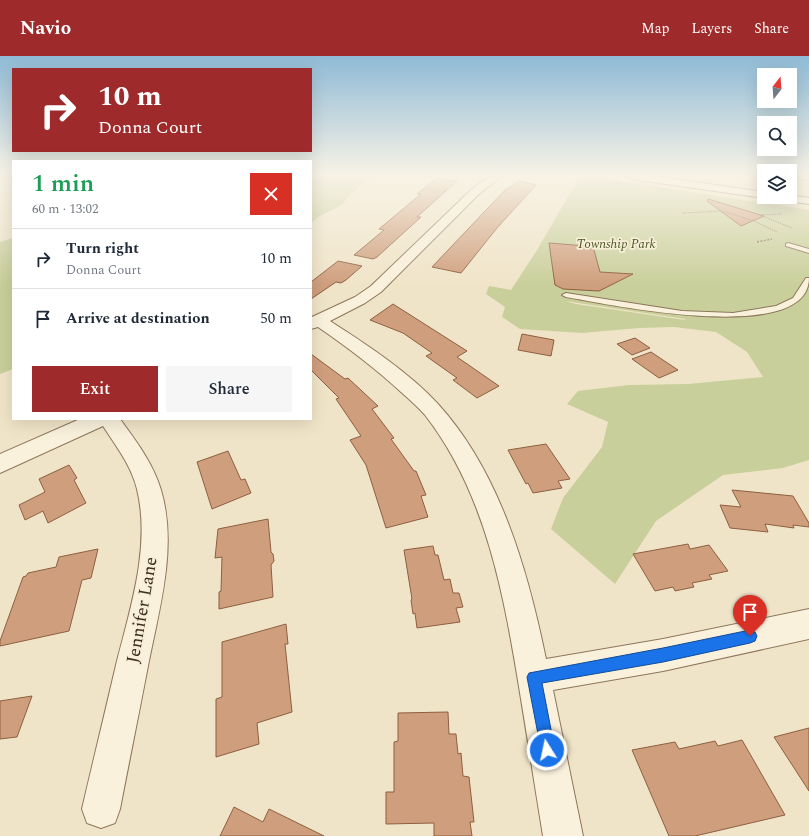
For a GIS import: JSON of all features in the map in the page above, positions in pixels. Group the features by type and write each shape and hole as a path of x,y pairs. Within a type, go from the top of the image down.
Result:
{"street":[{"path":"315,322 360,300 376,289 454,212"},
{"path":"315,322 350,341 383,366 431,409 454,442 475,477 497,528 512,572 523,616 563,836"},
{"path":"0,464 97,420"},
{"name":"Jennifer Lane","path":"101,809 153,561 154,522 149,490 139,462 109,420"},
{"path":"534,677 663,655 809,624"}],"lane":[{"path":"788,245 809,251"},
{"path":"566,295 675,312 733,315 778,308 796,300 809,280"}],"path":[{"path":"683,213 695,212"},
{"path":"726,212 754,221 777,232"},
{"path":"781,214 760,215 792,228"},
{"path":"757,242 772,239"}],"green space":[{"path":"312,212 327,212 312,222"},
{"name":"Township Park","path":"559,212 809,212 809,460 783,468 723,475 656,521 615,584 551,529 563,498 602,447 608,422 567,404 578,391 629,385 688,384 763,377 747,352 716,332 674,327 639,328 582,333 520,329 502,317 505,307 486,294 489,286 511,290","holes":["565,301 685,320 576,304"]},
{"path":"12,238 12,369 0,374 0,242"}],"building":[{"path":"399,212 422,212 417,217 421,217 377,257 373,259 354,255 384,230 379,229"},
{"path":"484,212 511,212 461,273 432,267"},
{"path":"723,212 752,212 764,216 741,226"},
{"path":"549,243 586,246 594,250 600,272 633,274 599,291 563,289 555,285"},
{"path":"338,261 362,266 346,280 341,283 336,282 312,298 312,281"},
{"path":"393,304 467,351 457,357 499,386 477,398 453,380 457,378 426,356 432,353 403,333 370,320"},
{"path":"522,334 554,340 551,356 518,350"},
{"path":"635,338 650,348 632,355 617,344"},
{"path":"651,352 678,370 659,378 632,359"},
{"path":"312,355 345,379 348,378 378,406 372,409 394,438 391,439 414,471 416,471 426,495 421,496 428,517 386,528 366,465 350,440 361,436 336,399 339,398 312,371"},
{"path":"546,444 570,479 558,481 562,488 533,493 528,483 526,484 508,450"},
{"path":"228,451 241,480 245,479 251,493 212,509 197,462"},
{"path":"69,465 77,478 74,480 86,503 48,523 43,511 25,520 19,505 45,492 39,479"},
{"path":"732,490 793,496 809,523 809,527 793,525 794,528 765,524 768,532 730,528 720,505 741,507"},
{"path":"268,519 271,552 273,554 274,561 271,565 273,597 219,609 222,557 215,558 218,529"},
{"path":"688,544 690,549 709,545 728,571 709,575 712,579 692,583 694,587 675,591 673,587 655,591 633,554"},
{"path":"433,546 435,555 438,555 444,580 450,579 453,593 459,593 463,607 456,608 460,622 417,628 415,613 413,614 404,550"},
{"path":"98,549 91,578 82,580 69,631 0,646 0,641 23,577 28,573 56,567 59,557"},
{"path":"286,624 288,644 285,644 292,712 257,723 259,744 216,757 216,699 222,697 222,642"},
{"path":"32,696 17,737 0,739 0,701"},
{"path":"448,712 449,734 456,734 458,754 461,753 463,776 469,777 474,822 470,822 472,836 434,836 434,823 386,824 386,792 394,792 394,742 398,741 398,713"},
{"path":"809,728 809,791 774,737"},
{"path":"742,740 785,815 695,836 669,836 632,750 675,742 679,749 715,741 718,746"},
{"path":"234,807 263,822 269,809 324,836 220,836"}],"route":[{"path":"547,750 534,677 663,655 750,636"}]}
